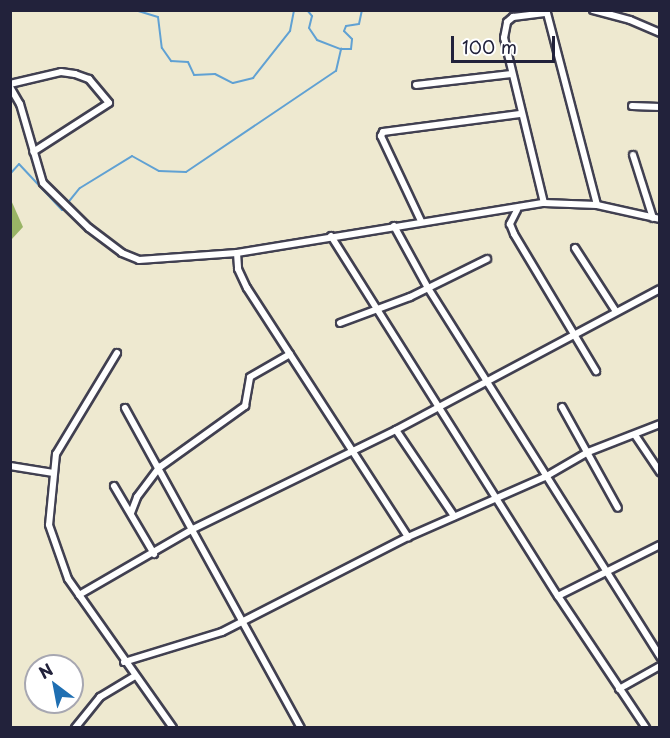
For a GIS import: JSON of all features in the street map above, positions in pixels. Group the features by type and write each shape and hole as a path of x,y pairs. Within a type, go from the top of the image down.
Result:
{"street":[{"path":"544,203 520,114 504,38 507,22 513,16 556,10"},
{"path":"593,10 630,20 660,33"},
{"path":"547,12 597,205"},
{"path":"33,152 109,103 89,79 61,72 10,86 20,104 33,152 43,183 68,210 122,253 139,260 237,253 421,221 517,210 544,203 597,205 656,219"},
{"path":"416,85 511,74"},
{"path":"632,106 660,107"},
{"path":"421,221 381,136 383,132 520,114"},
{"path":"633,155 656,219"},
{"path":"517,210 510,224 514,234 572,335 596,371"},
{"path":"394,226 428,288 485,381 660,657"},
{"path":"331,236 498,496 558,596 646,728"},
{"path":"575,248 615,310"},
{"path":"237,253 243,280 350,451 408,537"},
{"path":"340,323 428,288 487,259"},
{"path":"79,595 193,530 396,430 615,310 660,289"},
{"path":"117,353 63,438 53,473 49,525 61,564 79,595 124,662 173,728"},
{"path":"131,513 137,497 160,467 242,409 250,377 290,354"},
{"path":"562,407 618,508"},
{"path":"125,408 160,467 301,728"},
{"path":"124,662 196,642 243,623 408,537 545,477 588,452 660,424"},
{"path":"396,430 454,516"},
{"path":"635,435 660,472"},
{"path":"10,466 53,473"},
{"path":"114,486 154,554"},
{"path":"558,596 660,545"},
{"path":"619,689 660,666"},
{"path":"75,728 100,697 135,676"}],"green space":[{"path":"11,200 23,227 10,240"}],"waterway":[{"path":"135,10 158,17 162,48 171,61 188,62 194,75 215,74 233,83 253,78 290,31 294,10"},
{"path":"307,10 312,16 309,28 317,40 341,49 351,49 352,39 344,31 346,26 359,24 362,10"},
{"path":"10,174 19,164 62,210 80,188 132,156 159,171 186,172 336,71 341,49"}]}
